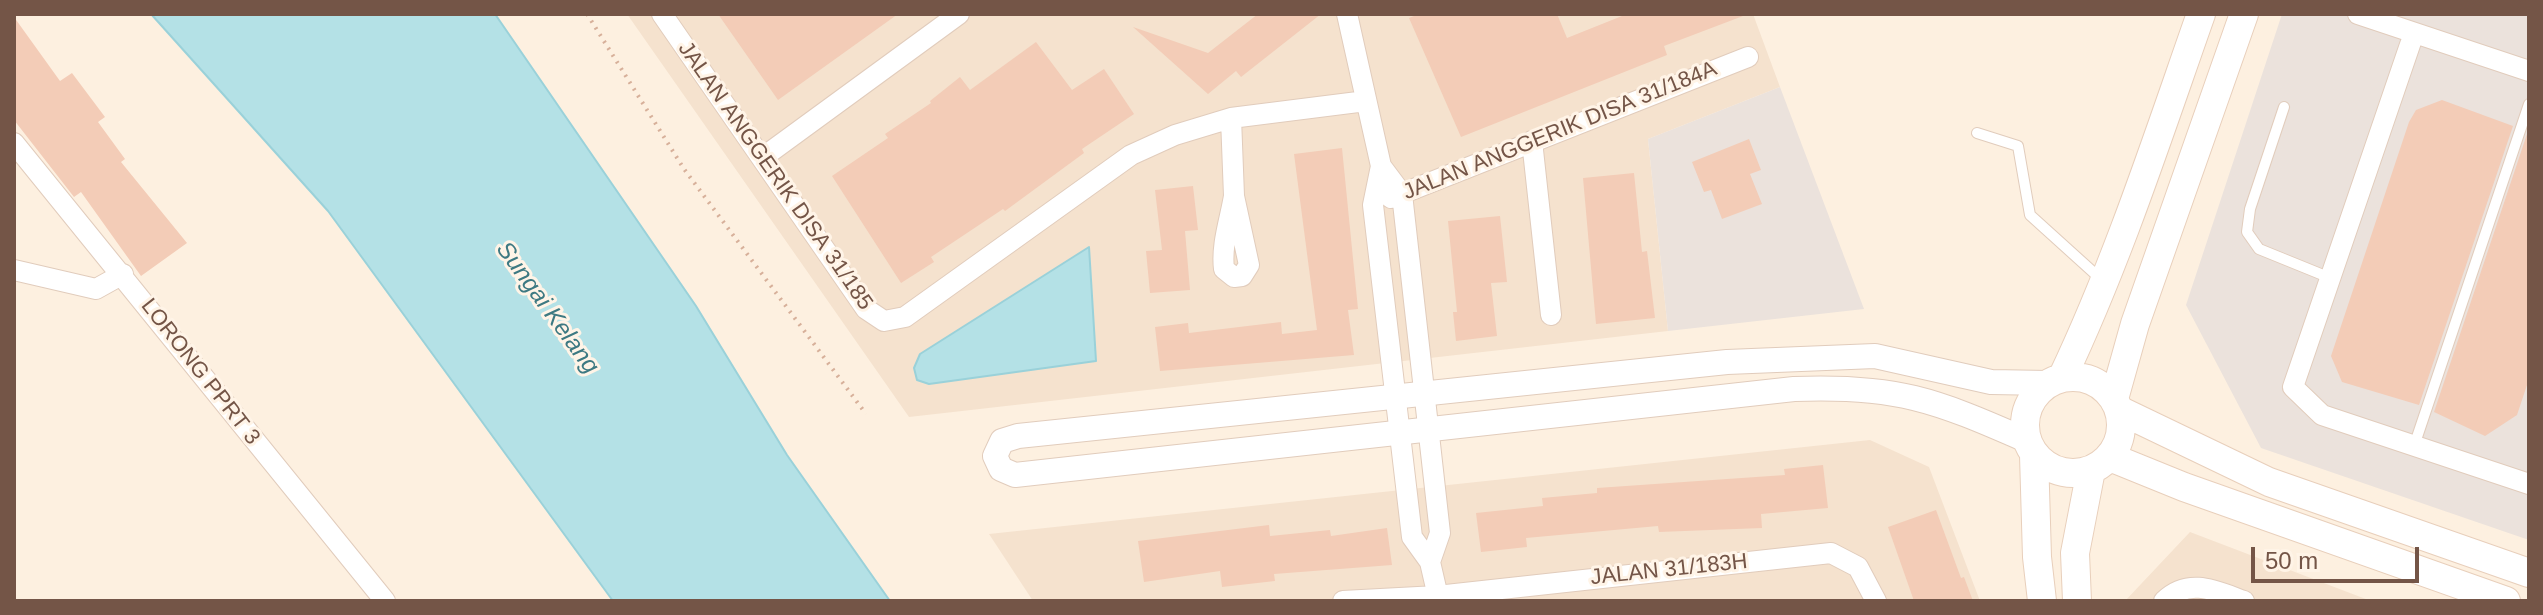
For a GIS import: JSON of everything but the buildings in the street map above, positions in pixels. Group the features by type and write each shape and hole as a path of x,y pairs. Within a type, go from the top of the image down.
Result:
{"main road":[{"path":"2042,601 2027,408 2055,380 2104,282 2201,14"},
{"path":"2077,601 2075,553 2100,463 2121,435 2116,404 2140,309 2244,14"},
{"path":"2055,380 2086,378 2097,383 2116,404 2269,482 2529,573"},
{"path":"2030,448 2060,472 2100,463 2184,487 2506,601"}],"street":[{"name":"JALAN ANGGERIK DISA 31/185","path":"662,14 866,309 884,321 895,321 1131,155 1175,135 1231,118 1366,101"},
{"path":"762,158 959,14"},
{"path":"1347,14 1381,166 1402,194 1440,533 1430,562"},
{"path":"2358,14 2529,71"},
{"path":"2414,33 2328,277 2293,387 2322,415 2529,484"},
{"name":"JALAN ANGGERIK DISA 31/184A","path":"1373,205 1748,57"},
{"path":"1231,118 1234,196"},
{"path":"1532,141 1551,315"},
{"name":"LORONG PPRT 3","path":"14,143 385,601"},
{"path":"1381,166 1373,205 1412,537 1430,562 1438,598"},
{"path":"14,270 96,289 123,274"},
{"path":"2030,448 1938,402 1905,393 1845,387 1794,389 1015,475 1001,469 995,456 1002,441 1018,436 1727,362 1875,356 1991,382 2055,380"},
{"path":"1408,505 1436,501"},
{"name":"JALAN 31/183H","path":"1343,601 1438,598 1831,553 1858,567 1876,601"},
{"path":"2164,601 2182,587 2199,587 2244,601"}],"lane":[{"path":"2414,446 2529,104"},
{"path":"2284,107 2250,209 2247,232 2259,249 2328,277"},
{"path":"1977,133 2018,146 2030,215 2104,282"}],"path":[{"path":"587,14 684,169 866,414"}],"shaded area":[{"path":"627,14 1753,14 1780,87 1648,139 1668,331 909,417"},
{"path":"2282,14 2529,14 2529,540 2261,448 2186,305"},
{"path":"1780,87 1864,309 1668,331 1648,139"},
{"path":"1870,440 1929,467 1980,601 1033,601 989,534"},
{"path":"2190,532 2371,601 2125,601"}],"water":[{"name":"Sungai Kelang","path":"151,14 495,14 696,306 787,455 890,601 613,601 328,211"},
{"path":"1089,247 1096,361 929,384 917,380 914,368 920,354"}]}
